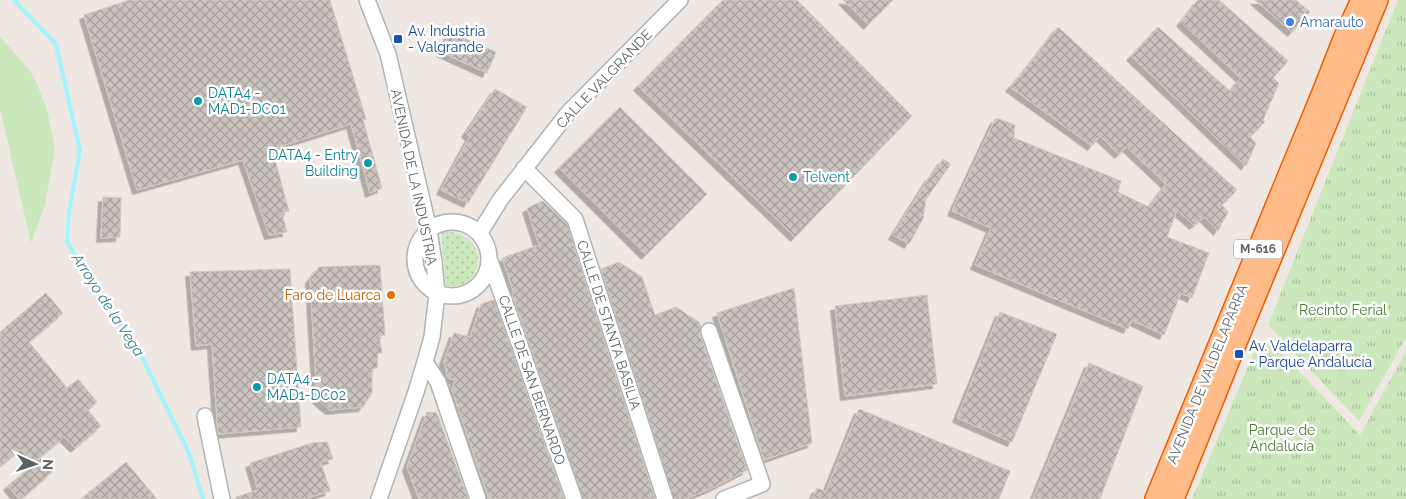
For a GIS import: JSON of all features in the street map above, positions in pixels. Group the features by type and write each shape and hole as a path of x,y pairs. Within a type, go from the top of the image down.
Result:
{"highway":[{"name":"AVENIDA DE VALDELAPARRA","path":"1156,499 1344,39 1362,0"},
{"name":"AVENIDA DE VALDELAPARRA","path":"1173,499 1377,0"},
{"path":"1286,144 1309,126"}],"street":[{"name":"AVENIDA DE LA INDUSTRIA","path":"367,0 388,54 428,230 437,294 432,337 425,362 379,499"},
{"name":"CALLE VALGRANDE","path":"479,234 500,200 568,114 680,0"},
{"name":"CALLE DE STANTA BASILIA","path":"524,168 574,219 665,499"},
{"path":"428,230 440,224 450,222 461,223 471,227 485,242 490,261 486,274 480,284 472,291 462,296 450,297 437,294"},
{"name":"CALLE DE SAN BERNARDO","path":"490,261 574,499"},
{"path":"709,332 762,484 724,499"},
{"path":"425,362 438,382 478,499"},
{"path":"205,416 222,499"}],"green space":[{"name":"Recinto Ferial","path":"1398,0 1406,0 1406,337 1359,421 1268,325"},
{"path":"0,36 30,71 36,81 47,110 55,149 45,205 31,243 0,109"},
{"path":"441,231 448,231 465,237 473,244 477,251 478,258 475,273 465,283 456,286 446,286"},
{"name":"Parque de Andalucía","path":"1272,343 1360,435 1406,351 1406,499 1192,499 1255,350"}],"building":[{"name":"DATA4 - MAD1-DC01","path":"129,0 330,0 366,119 363,120 382,188 370,193 351,124 272,149 289,211 282,213 287,232 269,235 243,160 137,190 84,15"},
{"name":"Telvent","path":"723,0 797,0 912,116 795,237 638,86"},
{"path":"843,0 893,0 868,25"},
{"path":"1198,0 1219,0 1288,61 1273,78 1279,83 1263,120 1265,122 1250,137 1256,143 1246,166 1131,56 1158,27 1230,91 1241,78 1181,22"},
{"name":"Amarauto","path":"1255,0 1296,0 1310,12 1292,32"},
{"path":"1058,27 1237,190 1222,205 1228,212 1218,231 1204,217 1194,225 1177,210 1167,237 1209,253 1192,298 1181,293 1164,335 1132,320 1128,329 975,265 991,228 952,211 995,119 1015,125 1014,138 1121,181 1118,192 1149,207 1166,184 1127,147 1119,154 1100,136 1092,146 1010,87"},
{"path":"450,32 496,52 487,73 441,52"},
{"path":"495,89 527,107 468,203 441,190 470,136 466,133"},
{"path":"620,107 707,194 646,255 559,168"},
{"path":"943,159 951,164 926,199 923,219 909,244 893,235 930,176 930,178"},
{"path":"103,197 121,198 120,237 101,238"},
{"path":"543,201 567,224 655,499 583,499 512,294 514,293 502,258 539,245 527,208"},
{"path":"619,262 642,277 655,315 676,307 699,322 701,327 700,334 747,470 685,499 674,499 601,269"},
{"path":"380,265 385,335 379,336 382,353 378,353 377,368 372,369 372,393 363,407 330,410 317,399 310,279 319,267"},
{"name":"DATA4 - MAD1-DC02","path":"290,269 301,427 218,434 212,344 196,346 190,272"},
{"path":"794,288 812,443 764,460 717,313"},
{"path":"46,293 63,313 29,342 67,388 78,379 97,402 88,410 101,426 75,448 64,437 33,463 21,449 0,466 0,332"},
{"path":"927,295 937,384 845,396 835,306"},
{"path":"494,300 564,499 489,499 452,390 455,380 448,378 444,361 454,333 470,337 481,304"},
{"path":"1000,312 1057,334 1012,442 957,418"},
{"path":"1089,363 1143,386 1100,499 1033,499"},
{"path":"859,409 1010,471 999,499 812,499 817,488 826,491"},
{"path":"427,412 437,413 468,499 419,499 407,467"},
{"path":"327,442 333,459 321,462 330,491 304,499 236,499 236,497 258,490 250,463 312,443"},
{"path":"41,458 52,472 19,499 8,486"},
{"path":"126,462 157,499 81,499"}],"waterway":[{"name":"Arroyo de la Vega","path":"14,0 56,44 80,151 69,212 67,241 96,292 137,347 189,453 203,499"}],"place":[{"name":"Amarauto","path":"1290,22"},
{"name":"Av. Industria - Valgrande","path":"398,39"},
{"name":"DATA4 - MAD1-DC01","path":"198,101"},
{"name":"DATA4 - Entry Building","path":"368,163"},
{"name":"Telvent","path":"793,177"},
{"name":"Faro de Luarca","path":"391,295"},
{"name":"Av. Valdelaparra - Parque Andalucía","path":"1239,354"},
{"name":"DATA4 - MAD1-DC02","path":"257,387"}]}
